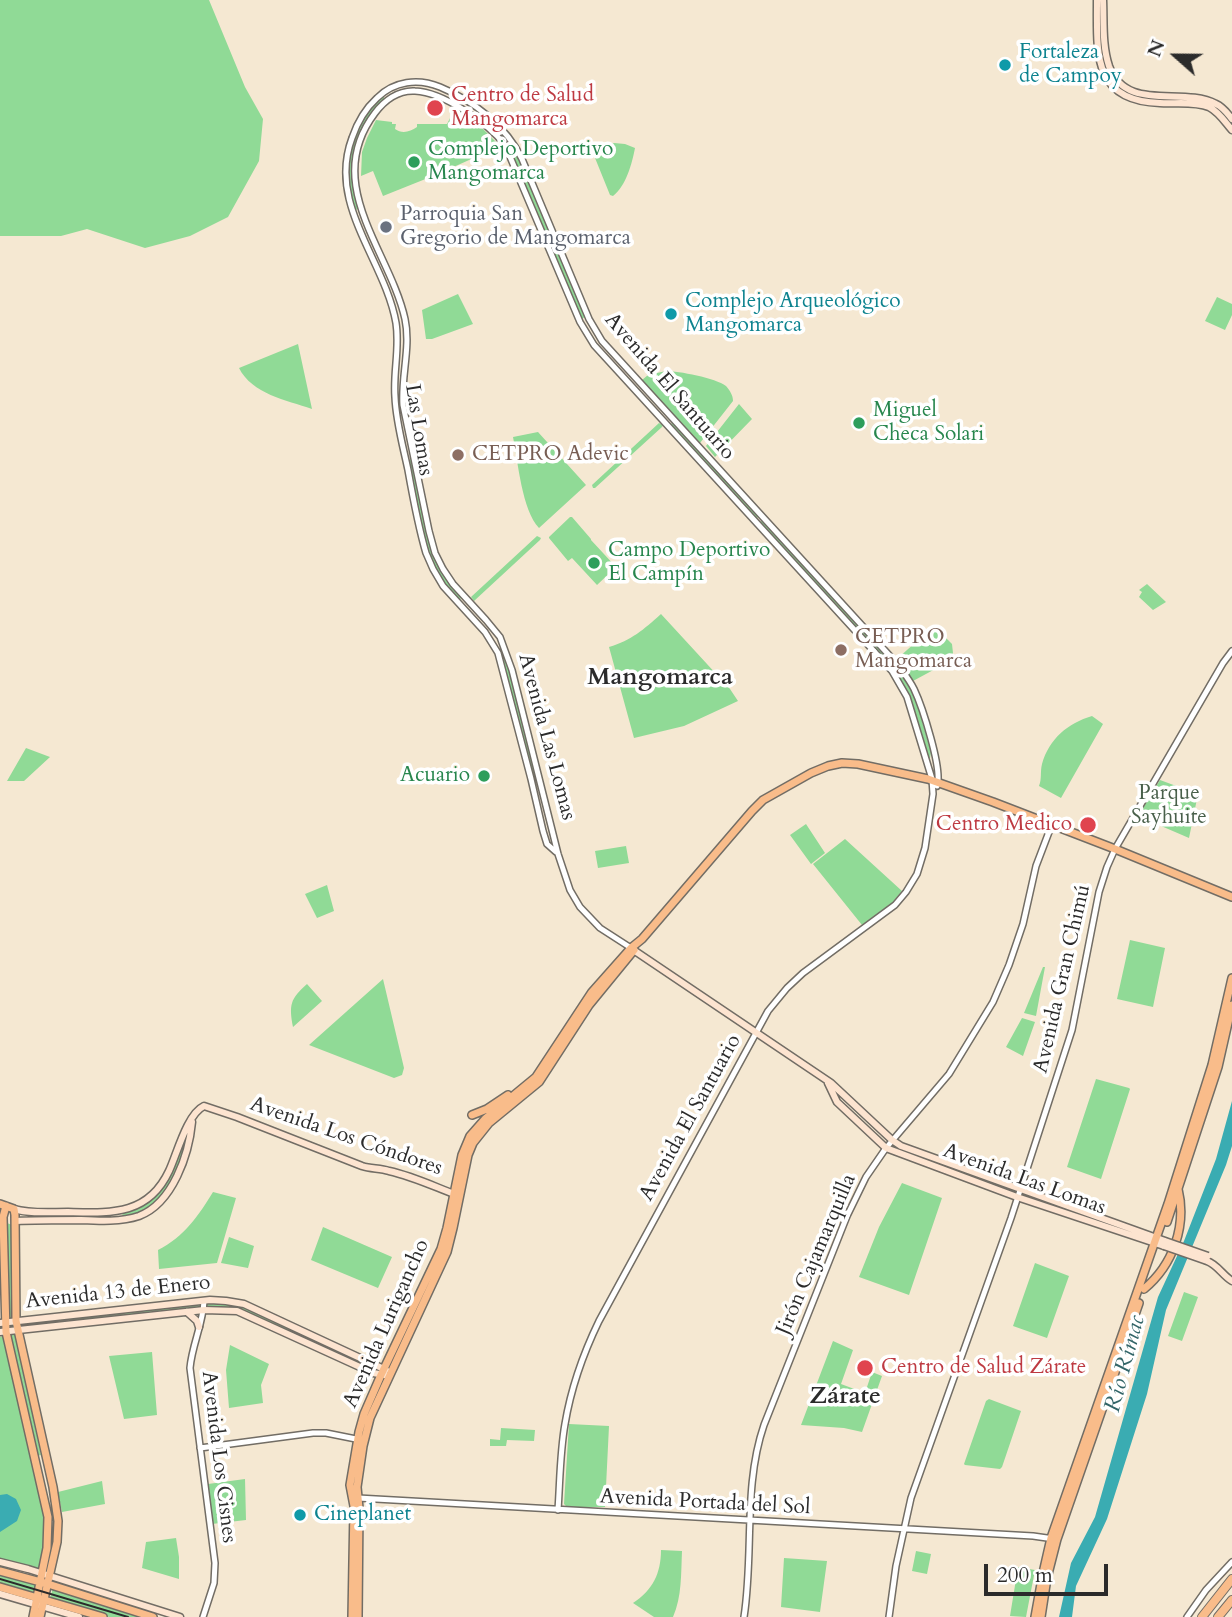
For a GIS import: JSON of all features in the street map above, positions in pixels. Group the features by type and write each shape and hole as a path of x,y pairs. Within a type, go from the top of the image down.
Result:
{"highway":[{"path":"1202,1617 1232,1579"},
{"path":"1218,1617 1232,1600"}],"main road":[{"path":"1097,0 1099,57 1105,75 1118,91 1138,101 1206,106 1217,113 1232,130"},
{"path":"1103,0 1107,57 1112,72 1121,84 1129,90 1144,94 1213,102 1232,119"},
{"name":"Avenida Lurigancho","path":"386,1373 441,1249 462,1156 470,1136 485,1119 536,1077 634,947 756,806 798,779 828,766 848,763 934,781 1052,824 1232,897"},
{"name":"Avenida Las Lomas","path":"634,947 827,1081 892,1140 909,1149 1160,1242"},
{"path":"1041,1617 1054,1539 1160,1242 1212,1065 1232,978"},
{"path":"1035,1617 1046,1555 1178,1189 1218,1067 1232,1005"},
{"name":"Avenida Lurigancho","path":"358,1617 355,1498 350,1485 365,1414 447,1252 468,1154 473,1143 489,1123 539,1082 563,1041"},
{"name":"Avenida Las Lomas","path":"827,1081 836,1102 886,1148 1017,1197 1210,1258 1232,1281"},
{"path":"472,1115 519,1092"},
{"name":"Avenida Los Cóndores","path":"192,1120 204,1106 212,1108 362,1166 382,1168 454,1194"},
{"path":"46,1579 48,1517 3,1332 3,1205 25,1212 105,1213 135,1207 152,1195 165,1178 192,1120"},
{"path":"2,1217 16,1221 110,1221 147,1212 160,1202 175,1181 184,1160 192,1120"},
{"path":"873,1135 879,1128"},
{"path":"1144,1289 1161,1270 1177,1240 1181,1220 1178,1189"},
{"path":"14,1209 16,1321 56,1507 57,1542 33,1617"},
{"name":"Avenida 13 de Enero","path":"2,1323 204,1301 226,1301 244,1304 386,1373"},
{"name":"Avenida 13 de Enero","path":"3,1332 204,1310 237,1311 373,1373 386,1373"},
{"path":"187,1312 197,1321 199,1327"},
{"name":"Avenida Lurigancho","path":"352,1617 355,1498"},
{"path":"0,1562 153,1617"},
{"path":"0,1571 46,1579 180,1617"},
{"path":"0,1587 79,1617"},
{"path":"0,1594 103,1617"},
{"path":"40,1601 40,1617"}],"street":[{"name":"Avenida El Santuario","path":"353,214 346,185 348,148 364,113 383,92 406,82 432,84 489,117 505,131 516,146 589,318 602,341 885,650 904,673 915,693 929,735 933,794 917,874 895,905 814,965 787,988 768,1011 589,1342 565,1422 558,1510"},
{"name":"Avenida El Santuario","path":"361,211 354,181 357,150 369,121 388,99 413,90 435,95 492,130 508,149 580,322 594,345 892,671 907,697 934,781"},
{"name":"Las Lomas","path":"361,211 406,321 403,405 432,545 447,577 467,598"},
{"name":"Las Lomas","path":"353,214 388,293 396,321 396,410 423,544 438,579 460,605"},
{"name":"Avenida Las Lomas","path":"467,598 494,629 505,650 558,854 570,890 580,907 600,928 634,947"},
{"name":"Avenida Las Lomas","path":"460,605 485,632 498,653 547,844 558,854"},
{"path":"498,653 505,650"},
{"path":"878,656 885,650"},
{"name":"Avenida Gran Chimú","path":"888,1617 903,1530 915,1483 1020,1189 1072,1030 1099,892 1107,867 1232,651"},
{"path":"907,697 915,693"},
{"path":"531,779 539,777"},
{"path":"539,815 548,813"},
{"name":"Jirón Cajamarquilla","path":"744,1617 756,1457 764,1425 851,1207 866,1177 892,1140 949,1074 993,1002 1023,924 1036,866 1052,824"},
{"name":"Avenida Los Cisnes","path":"203,1617 214,1583 215,1563 190,1374 192,1349 204,1310 204,1301"},
{"path":"200,1448 313,1433 361,1439"},
{"name":"Avenida Portada del Sol","path":"355,1498 1054,1539"},
{"path":"1033,1536 1043,1545 1046,1555"},
{"path":"1187,1617 1232,1562"}],"green space":[{"path":"0,0 209,0 245,87 263,119 259,161 228,217 190,236 145,248 87,229 61,236 0,236"},
{"path":"383,96 385,99 370,116 356,149 353,173 358,208 355,211 348,181 350,148 362,118"},
{"name":"Complejo Deportivo Mangomarca","path":"454,110 483,129 498,147 383,196 373,171 361,176 362,152 376,120 392,122 396,124 395,129 406,132 417,127 417,124 447,124"},
{"path":"614,143 635,148 625,181 613,196 610,195 593,153 595,149"},
{"path":"514,149 549,233 545,233 511,152"},
{"path":"551,237 586,316 582,319 548,240"},
{"path":"458,294 473,324 426,339 422,310"},
{"path":"1217,297 1232,304 1232,315 1225,330 1205,321"},
{"path":"298,344 312,409 261,390 245,377 239,368"},
{"path":"666,371 714,380 726,386 731,393 733,401 700,443 642,380 648,375"},
{"path":"739,404 752,419 715,457 706,446"},
{"path":"659,423 662,427 593,488 592,485"},
{"path":"672,423 759,515 756,520 670,425"},
{"path":"538,432 586,485 539,528 528,510 513,437"},
{"path":"411,459 430,543 462,597 459,600 446,586 429,553 415,498 408,461"},
{"path":"570,517 616,567 597,585 572,558 568,561 549,538"},
{"path":"763,520 902,673 915,697 931,752 930,758 928,759 903,686 759,523"},
{"path":"537,536 540,540 474,601 471,597"},
{"path":"1147,584 1166,602 1153,610 1139,597 1142,592 1139,590"},
{"path":"661,614 738,701 684,726 634,738 609,647 637,634"},
{"path":"934,626 952,644 950,661 913,681 898,658"},
{"path":"503,653 535,776 532,776 501,654"},
{"path":"1092,716 1103,724 1061,798 1039,786 1042,764 1049,747 1067,728"},
{"path":"26,748 50,757 24,781 7,781"},
{"name":"Parque Sayhuite","path":"1160,780 1198,794 1189,838 1138,816"},
{"path":"806,824 825,853 811,864 790,835"},
{"path":"845,839 902,891 877,916 862,925 813,864"},
{"path":"626,846 629,863 598,868 595,851"},
{"path":"327,885 334,911 317,918 305,894"},
{"path":"1130,940 1165,948 1153,1007 1117,999"},
{"path":"1043,967 1036,1016 1024,1013"},
{"path":"383,979 404,1068 402,1075 394,1078 309,1045"},
{"path":"307,984 322,1001 293,1027 292,1003"},
{"path":"1022,1018 1035,1022 1023,1056 1006,1047"},
{"path":"1096,1079 1130,1089 1101,1179 1067,1167"},
{"path":"189,1125 182,1156 171,1183 152,1205 123,1217 122,1212 153,1197"},
{"path":"902,1183 942,1198 909,1295 859,1277 879,1227"},
{"path":"213,1192 236,1198 217,1263 159,1269 158,1250 183,1232"},
{"path":"6,1224 12,1225 12,1318 7,1320"},
{"path":"323,1227 392,1257 378,1288 311,1260"},
{"path":"229,1237 254,1246 248,1268 221,1263"},
{"path":"1035,1263 1069,1276 1047,1338 1013,1326"},
{"path":"1184,1292 1198,1297 1182,1341 1168,1336"},
{"path":"207,1302 226,1302 249,1308 378,1370 377,1373 257,1317 206,1307"},
{"path":"202,1304 200,1308 71,1322 70,1318"},
{"path":"10,1333 16,1335 41,1455 37,1456"},
{"path":"3,1336 45,1521 45,1547 39,1569 0,1559 0,1337"},
{"path":"833,1341 853,1350 841,1384 865,1393 872,1372 882,1376 862,1432 801,1425"},
{"path":"230,1345 269,1364 261,1385 263,1403 229,1408 226,1370"},
{"path":"152,1352 157,1415 124,1419 109,1356"},
{"path":"989,1399 1021,1411 1000,1469 964,1464"},
{"path":"569,1424 609,1426 605,1507 567,1507 564,1504"},
{"path":"501,1428 535,1430 534,1441 507,1440 506,1446 490,1446 490,1439 500,1440"},
{"path":"245,1479 246,1520 212,1524 208,1484"},
{"path":"102,1481 105,1504 62,1512 58,1492"},
{"path":"176,1538 179,1579 142,1568 146,1542"},
{"path":"661,1550 682,1551 680,1593 673,1617 654,1617 633,1603 655,1580"},
{"path":"916,1551 931,1554 927,1574 912,1571"},
{"path":"784,1558 827,1561 820,1612 781,1607"},
{"path":"1018,1567 1035,1570 1026,1617 1010,1616"},
{"path":"0,1574 38,1583 35,1594 0,1584"},
{"path":"53,1588 146,1617 109,1617 50,1598"}],"water":[{"path":"1232,1101 1232,1146 1226,1165 1166,1310 1147,1394 1107,1519 1076,1586 1072,1617 1059,1617 1071,1563 1095,1517 1158,1297 1184,1241 1216,1159"},
{"path":"7,1494 16,1499 21,1510 17,1521 0,1532 0,1495"}],"railway":[{"path":"0,1579 128,1617"}],"place":[{"name":"Fortaleza de Campoy","path":"1005,65"},
{"name":"Centro de Salud Mangomarca","path":"435,108"},
{"name":"Complejo Deportivo Mangomarca","path":"414,162"},
{"name":"Parroquia San Gregorio de Mangomarca","path":"386,227"},
{"name":"Complejo Arqueológico Mangomarca","path":"671,314"},
{"name":"Miguel Checa Solari","path":"859,423"},
{"name":"CETPRO Adevic","path":"458,455"},
{"name":"Campo Deportivo El Campín","path":"594,563"},
{"name":"CETPRO Mangomarca","path":"841,650"},
{"name":"Acuario","path":"484,776"},
{"name":"Centro Medico","path":"1088,825"},
{"name":"Centro de Salud Zárate","path":"865,1368"},
{"name":"Cineplanet","path":"300,1515"}],"district":[{"name":"Mangomarca","path":"660,678"},
{"name":"Zárate","path":"845,1397"}],"water label":[{"name":"Río Rímac","path":"1126,1364"}]}
